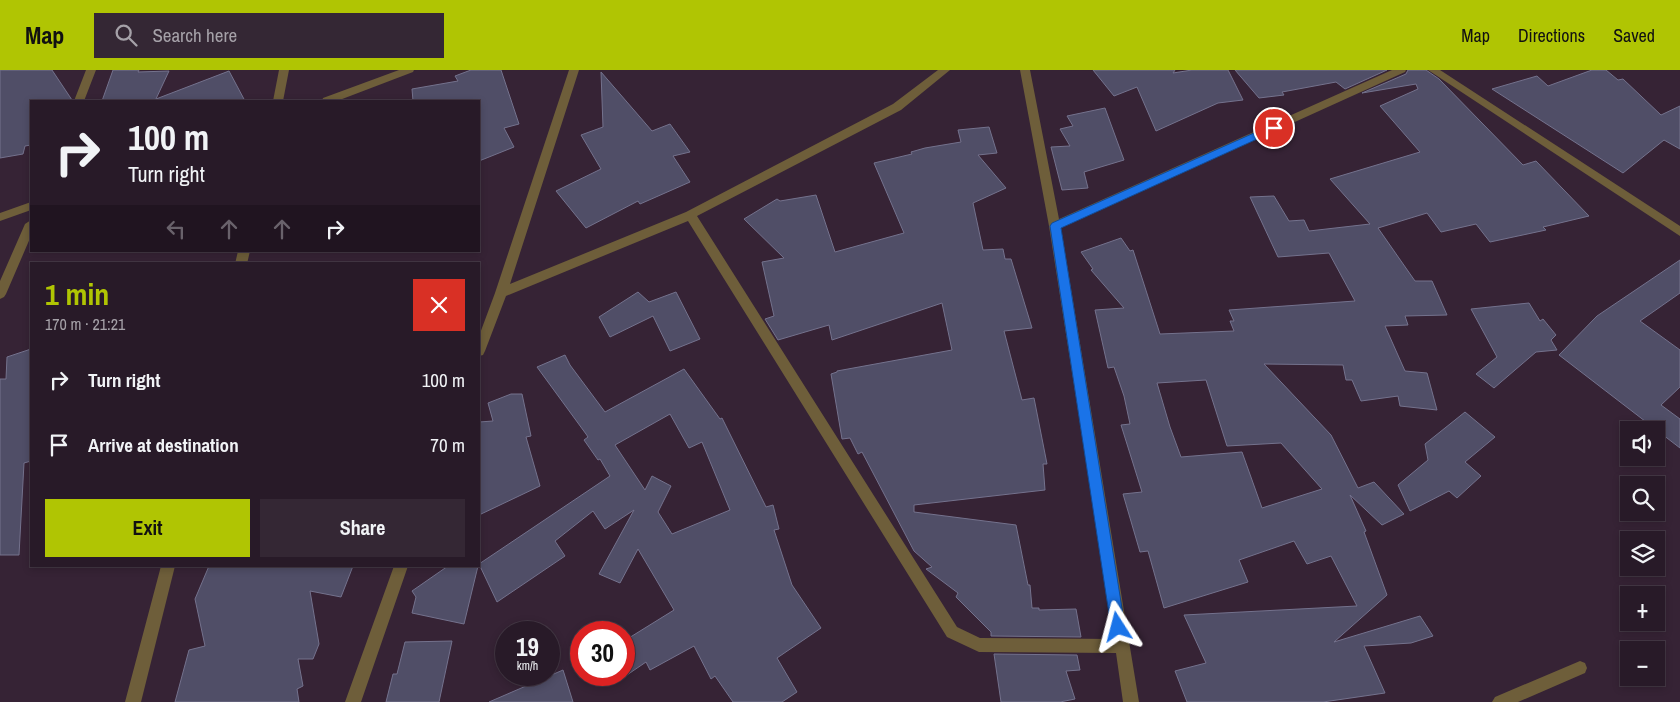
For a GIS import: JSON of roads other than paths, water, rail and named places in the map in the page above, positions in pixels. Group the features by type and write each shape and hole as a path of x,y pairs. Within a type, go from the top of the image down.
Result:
{"street":[{"path":"79,100 91,70"},
{"path":"278,100 284,70"},
{"path":"330,100 409,70"},
{"path":"481,337 501,293 574,70"},
{"path":"501,293 690,215 890,111 945,70"},
{"path":"1025,70 1055,226 1131,702"},
{"path":"1055,226 1401,70"},
{"path":"1433,70 1680,232"},
{"path":"0,217 30,206"},
{"path":"690,215 952,632 979,644 1121,646"},
{"path":"0,294 30,226"},
{"path":"133,702 168,567"},
{"path":"353,702 401,567"},
{"path":"1500,702 1580,668"}]}
